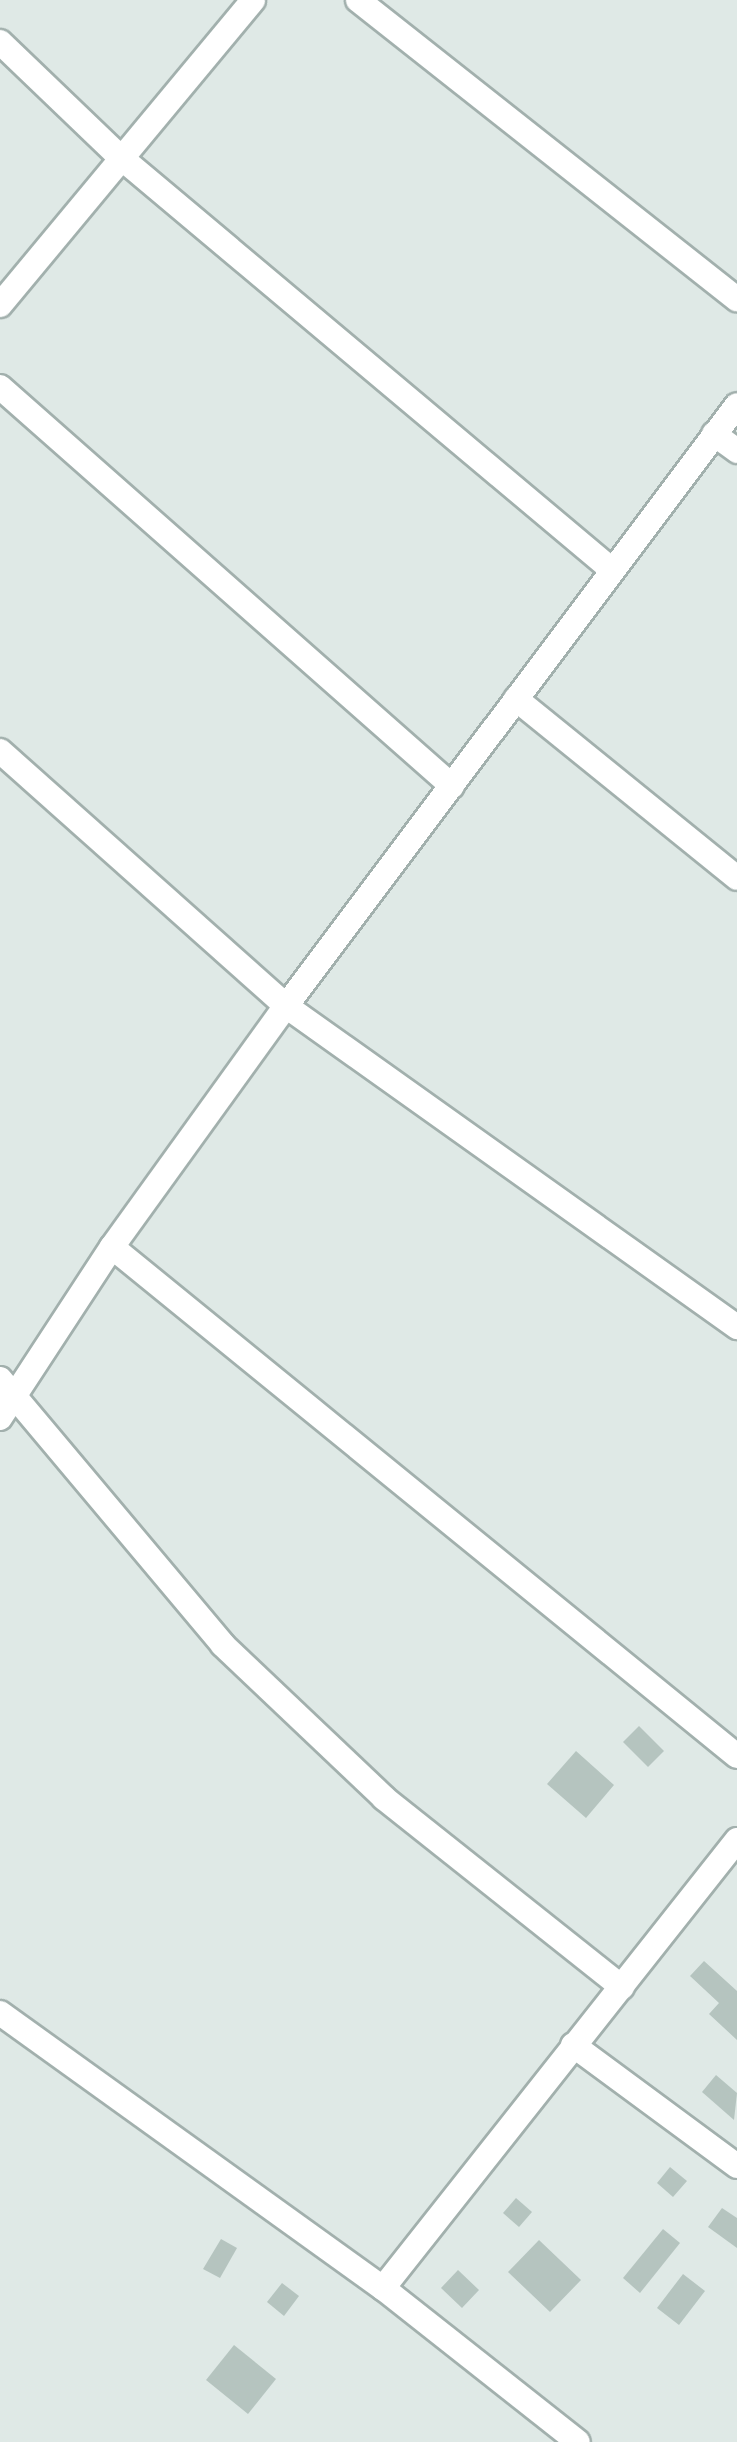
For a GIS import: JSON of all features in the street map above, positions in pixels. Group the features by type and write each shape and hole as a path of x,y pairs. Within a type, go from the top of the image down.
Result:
{"street":[{"path":"0,305 119,156 253,0"},
{"path":"358,0 737,299"},
{"path":"0,42 119,156 612,570"},
{"path":"0,387 452,786"},
{"path":"0,1418 9,1387 286,1006 737,405"},
{"path":"714,434 737,451"},
{"path":"516,699 737,878"},
{"path":"0,751 286,1006 737,1327"},
{"path":"112,1247 737,1756"},
{"path":"9,1387 223,1645 384,1798 622,1987"},
{"path":"383,2288 737,1840"},
{"path":"0,2013 383,2288 578,2442"},
{"path":"573,2045 737,2166"}],"building":[{"path":"639,1726 664,1751 648,1767 623,1742"},
{"path":"576,1751 614,1785 586,1818 547,1784"},
{"path":"704,1961 737,1991 737,2040 709,2014 719,2003 690,1976"},
{"path":"716,2075 737,2093 734,2120 702,2092"},
{"path":"670,2167 687,2181 673,2197 657,2183"},
{"path":"516,2198 532,2212 519,2227 503,2213"},
{"path":"722,2208 737,2218 737,2248 708,2227"},
{"path":"663,2229 680,2243 640,2293 623,2278"},
{"path":"221,2239 237,2248 220,2278 203,2269"},
{"path":"539,2240 581,2280 550,2312 508,2272"},
{"path":"458,2270 479,2290 462,2308 441,2288"},
{"path":"683,2274 705,2291 679,2325 657,2308"},
{"path":"282,2283 299,2296 284,2316 267,2302"},
{"path":"234,2345 276,2379 248,2414 206,2380"}]}
